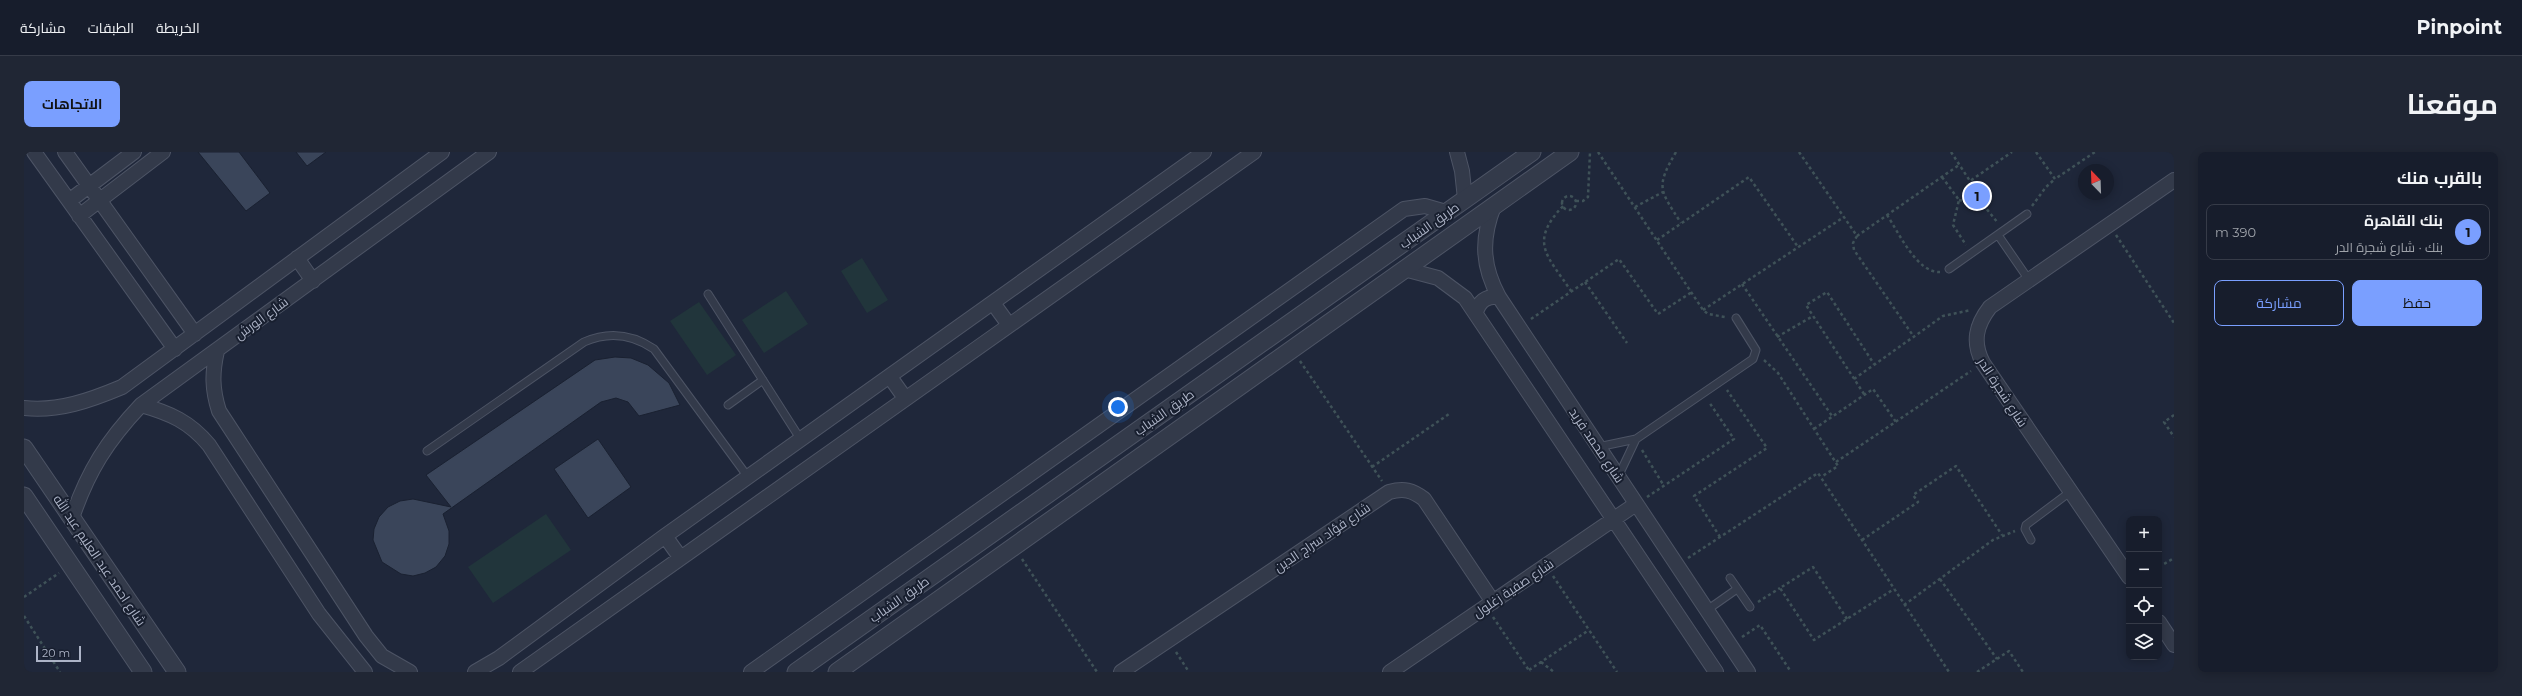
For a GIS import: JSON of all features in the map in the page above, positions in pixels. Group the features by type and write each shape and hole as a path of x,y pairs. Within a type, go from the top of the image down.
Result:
{"street":[{"path":"34,152 174,349"},
{"path":"65,152 195,334"},
{"path":"69,201 134,152"},
{"path":"79,216 163,152"},
{"name":"شارع الورش","path":"24,408 60,407 92,400 122,387 442,152"},
{"name":"شارع الورش","path":"72,518 83,486 98,456 118,429 142,406 489,152"},
{"path":"475,672 499,658 665,536 1204,152"},
{"path":"520,672 680,557 1254,152"},
{"path":"1457,152 1462,171 1465,199"},
{"name":"طريق الشباب","path":"837,672 1570,152"},
{"name":"طريق الشباب","path":"796,672 1465,199 1526,153"},
{"name":"شارع شجرة الدر","path":"2126,573 1983,363 1977,352 1976,336 1980,320 1990,307 2174,180"},
{"path":"751,672 1397,213 1404,209 1426,206 1446,212"},
{"name":"شارع محمد فريد","path":"1494,206 1487,224 1484,243 1485,262 1490,280 1499,297 1748,672"},
{"path":"297,258 313,281"},
{"name":"شارع محمد فريد","path":"1404,269 1421,272 1448,284 1465,298 1476,312 1716,672"},
{"path":"1476,312 1479,304 1484,299 1499,297"},
{"path":"994,303 1009,325"},
{"path":"217,351 212,371 213,384 219,411 366,636 382,656 410,672"},
{"path":"890,377 905,398"},
{"path":"142,406 181,419 197,430 209,445 320,614 366,672"},
{"name":"شارع احمد عبد العليم عبد الله","path":"24,448 177,672"},
{"name":"شارع فؤاد سراج الدين","path":"1121,672 1389,492 1402,489 1414,491 1424,500 1490,604"},
{"name":"شارع احمد عبد العليم عبد الله","path":"24,496 143,672"},
{"name":"شارع صفية زغلول","path":"1390,672 1406,667 1490,604 1636,504"},
{"path":"665,536 680,557"},
{"path":"2160,624 2174,645"}],"lane":[{"path":"1949,269 2028,214"},
{"path":"2001,233 2029,280"},
{"path":"708,294 801,440"},
{"path":"1598,447 1636,439 1755,357 1756,350 1736,318"},
{"path":"427,451 584,342 601,336 622,335 644,342 654,349 748,477"},
{"path":"728,405 763,380"},
{"path":"1618,478 1636,439"},
{"path":"2031,540 2025,530 2031,520 2070,492"},
{"path":"1730,578 1750,607"},
{"path":"1706,610 1737,589"}],"path":[{"path":"1571,291 1544,250 1545,234 1551,218 1563,206 1565,198 1573,197 1576,201 1583,201 1588,197 1590,152"},
{"path":"1598,152 1703,310 1718,317 1736,318"},
{"path":"1676,152 1663,177 1663,192 1681,224"},
{"path":"1799,152 1857,236"},
{"path":"1950,152 1970,181 2012,152"},
{"path":"2036,152 2055,179"},
{"path":"2028,214 2038,196 2055,179 2095,152"},
{"path":"1914,337 1854,250 1853,243 1857,236 1959,165"},
{"path":"1657,240 1749,177 1798,247"},
{"path":"1942,177 1959,200 1985,207 2001,233"},
{"path":"1635,207 1663,192"},
{"path":"1959,200 1954,225 1971,253"},
{"path":"1563,206 1570,210 1576,205 1576,201"},
{"path":"1888,215 1919,264 1928,271 1938,272 1949,269"},
{"path":"1703,310 1844,217"},
{"path":"2109,225 2174,323"},
{"path":"1519,327 1619,258 1658,314 1692,292"},
{"path":"1585,282 1626,343"},
{"path":"1742,284 1832,416"},
{"path":"1864,394 1806,305 1827,292 1874,364"},
{"path":"1854,379 1951,313 1990,307"},
{"path":"1777,336 1813,316"},
{"path":"1292,349 1389,492"},
{"path":"1755,357 1772,366 1836,462 1838,466 1821,477"},
{"path":"1836,462 1983,363"},
{"path":"1720,537 1694,496 1767,448 1721,381"},
{"path":"1814,429 1872,389 1896,422"},
{"path":"1636,504 1734,439 1703,393"},
{"path":"1372,467 1449,414"},
{"path":"2174,415 2164,422 2174,436"},
{"path":"1636,439 1664,486"},
{"path":"1862,540 1918,502 1913,495 1956,466 2002,535"},
{"path":"1677,565 1818,473 1948,672"},
{"path":"1904,604 2002,535 2025,530"},
{"path":"1014,547 1097,672"},
{"path":"2162,565 2174,558"},
{"path":"24,597 70,565"},
{"path":"1547,566 1617,672"},
{"path":"1750,607 1813,566 1848,619"},
{"path":"1940,579 1997,659"},
{"path":"1780,588 1814,640 1894,589"},
{"path":"1490,604 1529,671 1589,630"},
{"path":"24,616 60,672"},
{"path":"1730,645 1760,626 1791,672"},
{"path":"1168,640 1189,672"},
{"path":"1977,672 2009,651 2023,672"},
{"path":"1541,662 1554,672"}],"shaded area":[{"path":"862,258 888,300 867,313 841,271"},
{"path":"786,291 808,324 764,353 742,320"},
{"path":"699,302 736,355 707,375 670,321"},
{"path":"546,514 571,550 493,603 468,567"}],"building":[{"path":"198,152 239,152 270,193 246,211"},
{"path":"296,152 326,152 307,166"},
{"path":"615,357 631,358 648,365 669,383 680,405 639,416 628,402 616,398 601,402 443,514 449,531 449,544 445,556 436,567 425,573 413,576 401,574 382,562 373,540 374,529 379,517 388,507 400,501 413,499 451,507 426,475 595,360"},
{"path":"598,439 631,487 588,518 554,469"}],"place":[{"name":"بنك القاهرة","path":"1977,196"}]}
